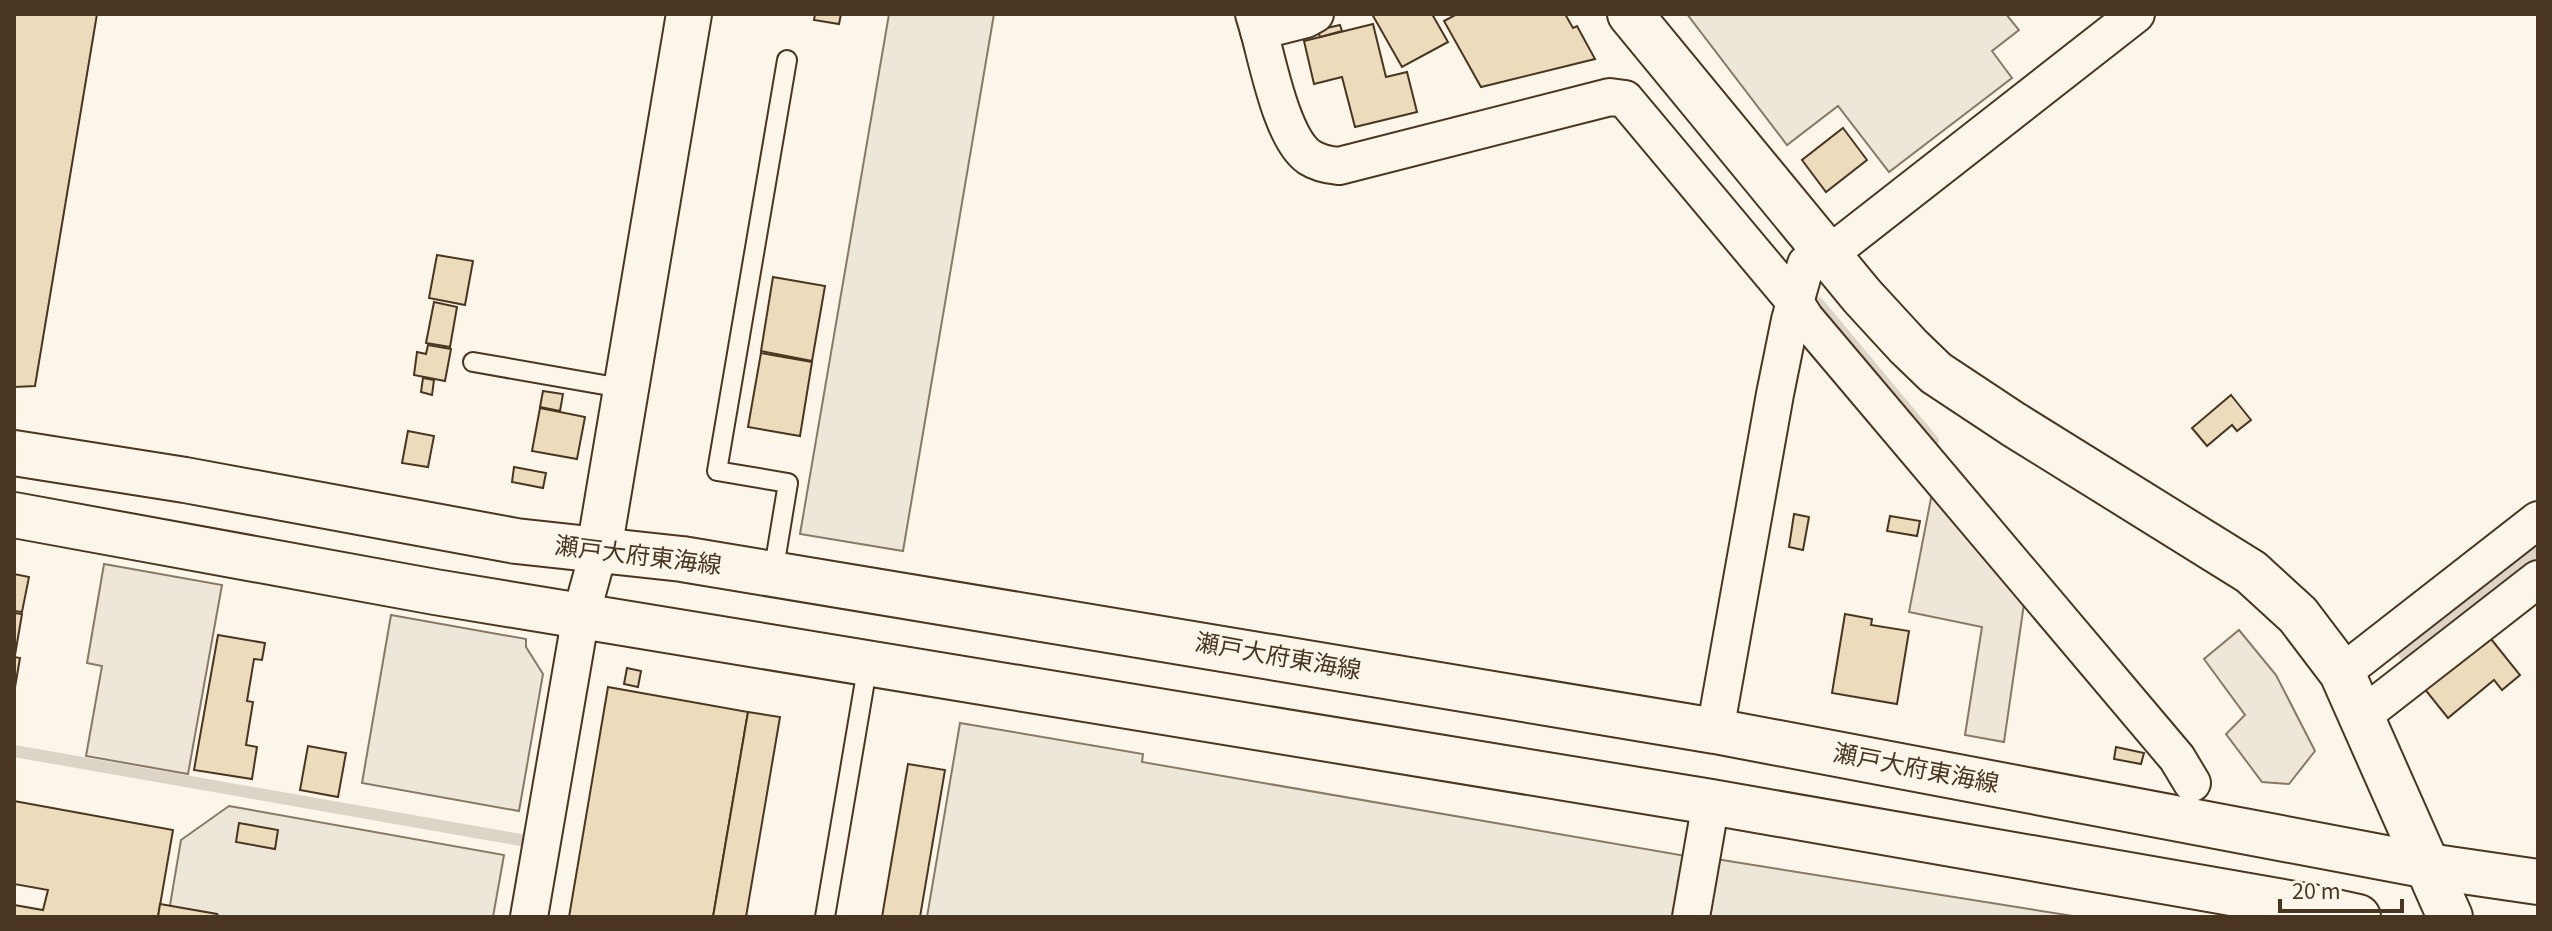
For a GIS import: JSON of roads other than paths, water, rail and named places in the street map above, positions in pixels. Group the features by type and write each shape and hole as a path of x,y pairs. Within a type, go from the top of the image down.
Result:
{"main road":[{"path":"599,550 689,14"},
{"path":"1630,14 1828,255 1908,346 1936,373 2251,572 2298,615 2342,673 2450,917"},
{"name":"瀬戸大府東海線","path":"14,453 185,480 516,541 682,559 1715,731 2428,866 2538,882"},
{"path":"14,515 435,592 1711,802 2358,917"}],"street":[{"path":"1715,731 1775,394 1806,264 1828,255 2136,14"},
{"path":"1309,16 1256,22 1286,124 1297,145 1310,158 1324,164 1339,166 1610,97 1625,99 1795,302 1805,318 2177,758 2192,783"},
{"path":"2342,673 2538,520"},
{"path":"529,917 581,615 599,550"},
{"path":"2362,716 2538,579"},
{"path":"1691,917 1711,802"}],"lane":[{"path":"773,574 788,483 717,471 787,60"},
{"path":"473,362 627,389"},
{"path":"825,917 868,663"}],"waterway":[{"path":"1818,303 1933,441"},
{"path":"2404,654 2538,550"},
{"path":"14,751 521,840"}]}
